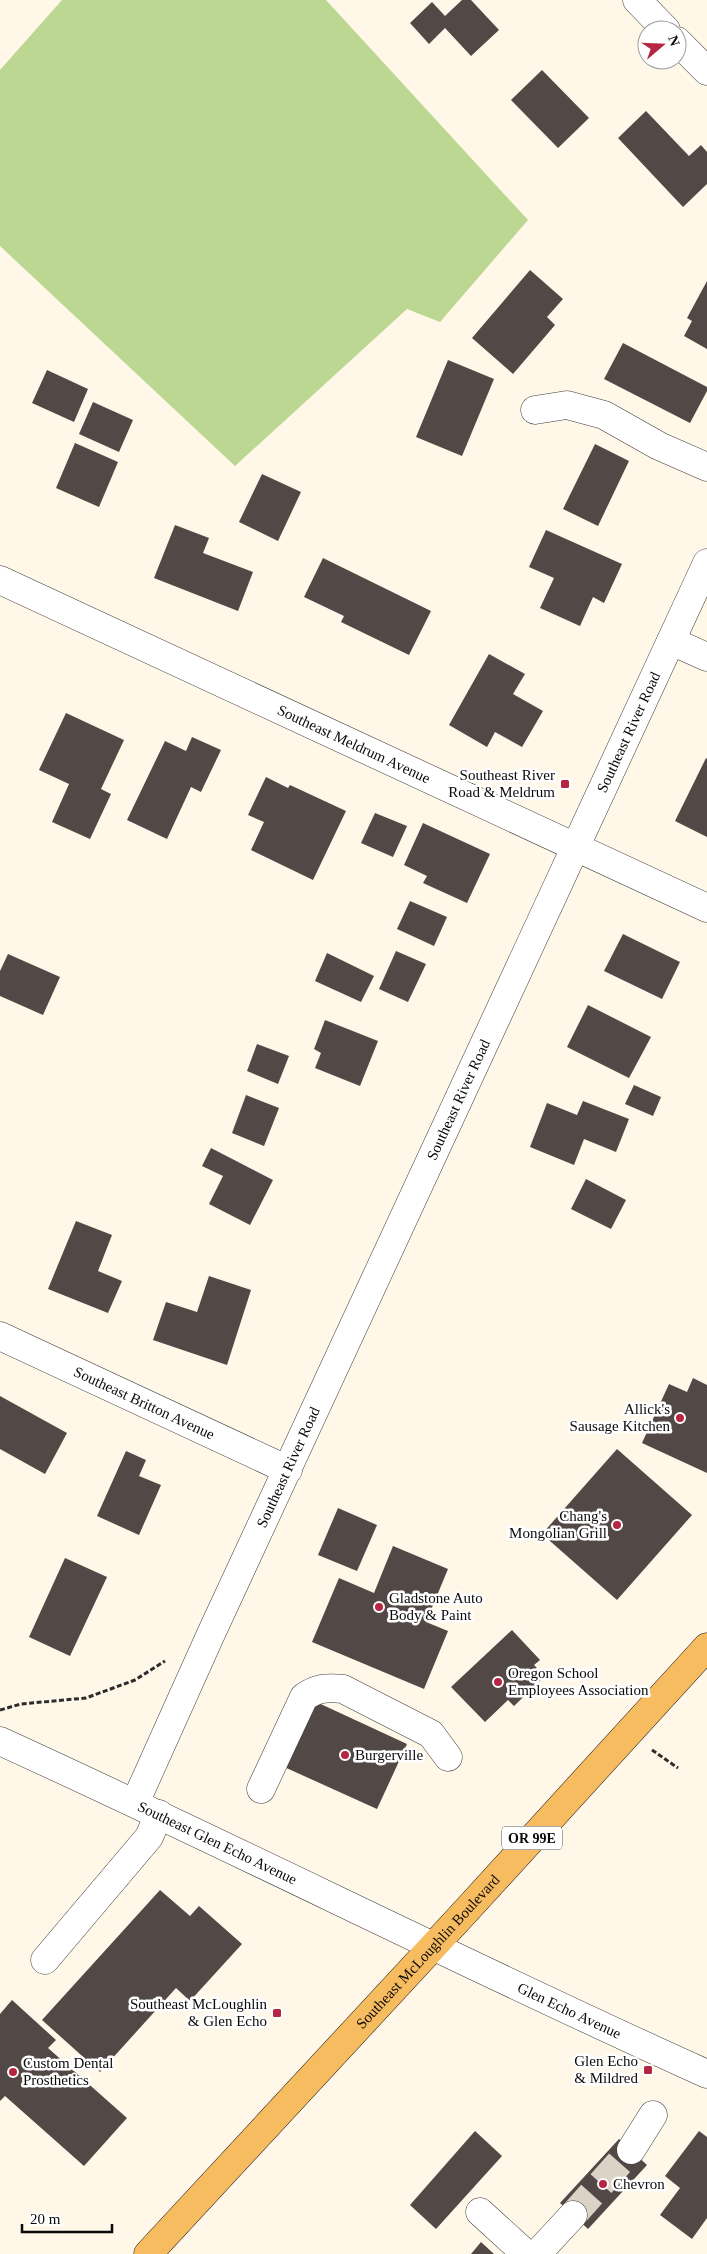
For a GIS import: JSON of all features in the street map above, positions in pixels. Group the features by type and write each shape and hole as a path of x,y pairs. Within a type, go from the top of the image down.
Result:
{"main road":[{"name":"Southeast McLoughlin Boulevard","path":"148,2254 707,1647"}],"street":[{"path":"637,0 656,20"},
{"path":"687,51 707,72"},
{"path":"535,410 567,405 604,415 659,446 707,467"},
{"name":"Southeast River Road","path":"45,1960 149,1837 147,1808 210,1636 707,563"},
{"name":"Southeast Meldrum Avenue","path":"0,580 707,908"},
{"path":"671,641 707,657"},
{"name":"Southeast Britton Avenue","path":"0,1336 288,1470"},
{"path":"261,1790 304,1697 314,1690 329,1687 343,1689 431,1734 448,1757"},
{"name":"Southeast Glen Echo Avenue","path":"0,1741 147,1808 433,1946"},
{"name":"Glen Echo Avenue","path":"433,1946 707,2074"},
{"path":"631,2150 653,2115"},
{"path":"480,2212 525,2253 537,2254 573,2215"}],"path":[{"path":"0,1710 21,1704 86,1698 135,1680 169,1658"}],"green space":[{"path":"62,0 326,0 528,220 440,322 407,309 235,466 0,246 0,70"}],"building":[{"path":"462,0 471,0 499,30 471,56 445,28 429,44 410,23 432,2 445,16"},
{"path":"542,70 589,118 558,148 511,100"},
{"path":"646,111 689,156 701,145 707,152 707,184 683,207 618,138"},
{"path":"530,270 563,299 547,317 555,325 513,374 472,338"},
{"path":"707,281 707,349 684,336 692,321 687,318"},
{"path":"623,343 707,387 707,391 690,423 604,379"},
{"path":"448,360 494,379 462,456 416,437"},
{"path":"47,370 88,389 74,422 32,403"},
{"path":"93,402 133,420 119,452 79,434"},
{"path":"75,443 118,462 99,507 56,488"},
{"path":"595,444 629,461 598,526 563,509"},
{"path":"262,474 301,492 278,541 239,522"},
{"path":"175,525 209,538 203,553 253,572 238,611 154,578"},
{"path":"546,530 622,564 604,603 593,597 580,626 540,608 554,578 529,567"},
{"path":"323,558 431,611 409,655 341,622 344,616 304,597"},
{"path":"489,654 525,674 513,694 543,711 522,747 495,732 487,747 449,725"},
{"path":"66,713 124,740 101,789 111,794 90,839 52,822 69,784 39,770"},
{"path":"192,737 221,750 201,792 191,787 167,839 127,820 165,741 186,751"},
{"path":"707,759 707,837 675,821"},
{"path":"266,777 288,788 290,785 346,811 313,880 251,850 264,822 248,815"},
{"path":"375,813 407,826 393,857 361,843"},
{"path":"423,823 490,854 467,903 423,883 427,876 404,865"},
{"path":"410,901 447,917 434,946 397,929"},
{"path":"623,934 680,962 662,999 604,971"},
{"path":"396,951 426,964 408,1002 379,989"},
{"path":"327,953 374,976 361,1002 315,981"},
{"path":"8,954 60,977 43,1015 0,996 0,971"},
{"path":"588,1005 651,1037 629,1078 567,1047"},
{"path":"325,1020 378,1041 360,1086 315,1068 321,1053 314,1049"},
{"path":"257,1044 289,1056 278,1084 247,1071"},
{"path":"634,1085 661,1097 653,1116 625,1104"},
{"path":"246,1095 279,1108 264,1146 232,1133"},
{"path":"583,1101 629,1119 616,1152 584,1139 574,1165 530,1147 547,1103 577,1115"},
{"path":"211,1148 273,1180 250,1225 209,1204 223,1176 202,1166"},
{"path":"586,1179 626,1200 611,1229 571,1209"},
{"path":"76,1221 112,1235 98,1271 122,1281 108,1313 48,1289"},
{"path":"209,1276 251,1290 227,1365 153,1340 166,1302 197,1312"},
{"name":"Allick's Sausage Kitchen","path":"693,1378 707,1385 707,1473 642,1443 669,1384 687,1392"},
{"path":"0,1396 67,1433 45,1474 0,1449"},
{"name":"Chang's Mongolian Grill","path":"617,1449 692,1515 617,1600 542,1534"},
{"path":"126,1451 146,1460 139,1476 161,1485 139,1535 97,1516"},
{"path":"338,1508 377,1525 357,1571 318,1555"},
{"name":"Gladstone Auto Body & Paint","path":"393,1546 448,1569 426,1622 448,1631 424,1689 312,1642 339,1578 374,1593"},
{"path":"65,1558 107,1577 70,1656 29,1637"},
{"name":"Oregon School Employees Association","path":"512,1630 540,1660 534,1665 545,1676 514,1706 508,1700 485,1722 451,1687"},
{"name":"Burgerville","path":"312,1700 407,1744 377,1809 282,1766"},
{"path":"160,1890 190,1916 199,1906 242,1944 190,2001 176,1988 100,2072 42,2020"},
{"path":"12,2000 56,2040 48,2048 127,2118 84,2166 5,2096 0,2101 0,2014"},
{"path":"475,2131 502,2156 436,2229 410,2205"},
{"path":"699,2131 707,2137 707,2218 692,2239 660,2215 680,2188 665,2176"},
{"name":"Chevron","path":"619,2139 647,2165 588,2229 560,2203"},
{"path":"481,2242 494,2254 471,2254"}],"tunnel":[{"path":"573,2215 631,2150"}],"place":[{"name":"Southeast River Road & Meldrum","path":"565,784"},
{"name":"Allick's Sausage Kitchen","path":"680,1418"},
{"name":"Chang's Mongolian Grill","path":"617,1525"},
{"name":"Gladstone Auto Body & Paint","path":"379,1607"},
{"name":"Oregon School Employees Association","path":"498,1682"},
{"name":"Burgerville","path":"345,1755"},
{"name":"Southeast McLoughlin & Glen Echo","path":"277,2013"},
{"name":"Glen Echo & Mildred","path":"648,2070"},
{"name":"Custom Dental Prosthetics","path":"13,2072"},
{"name":"Chevron","path":"603,2184"}]}
